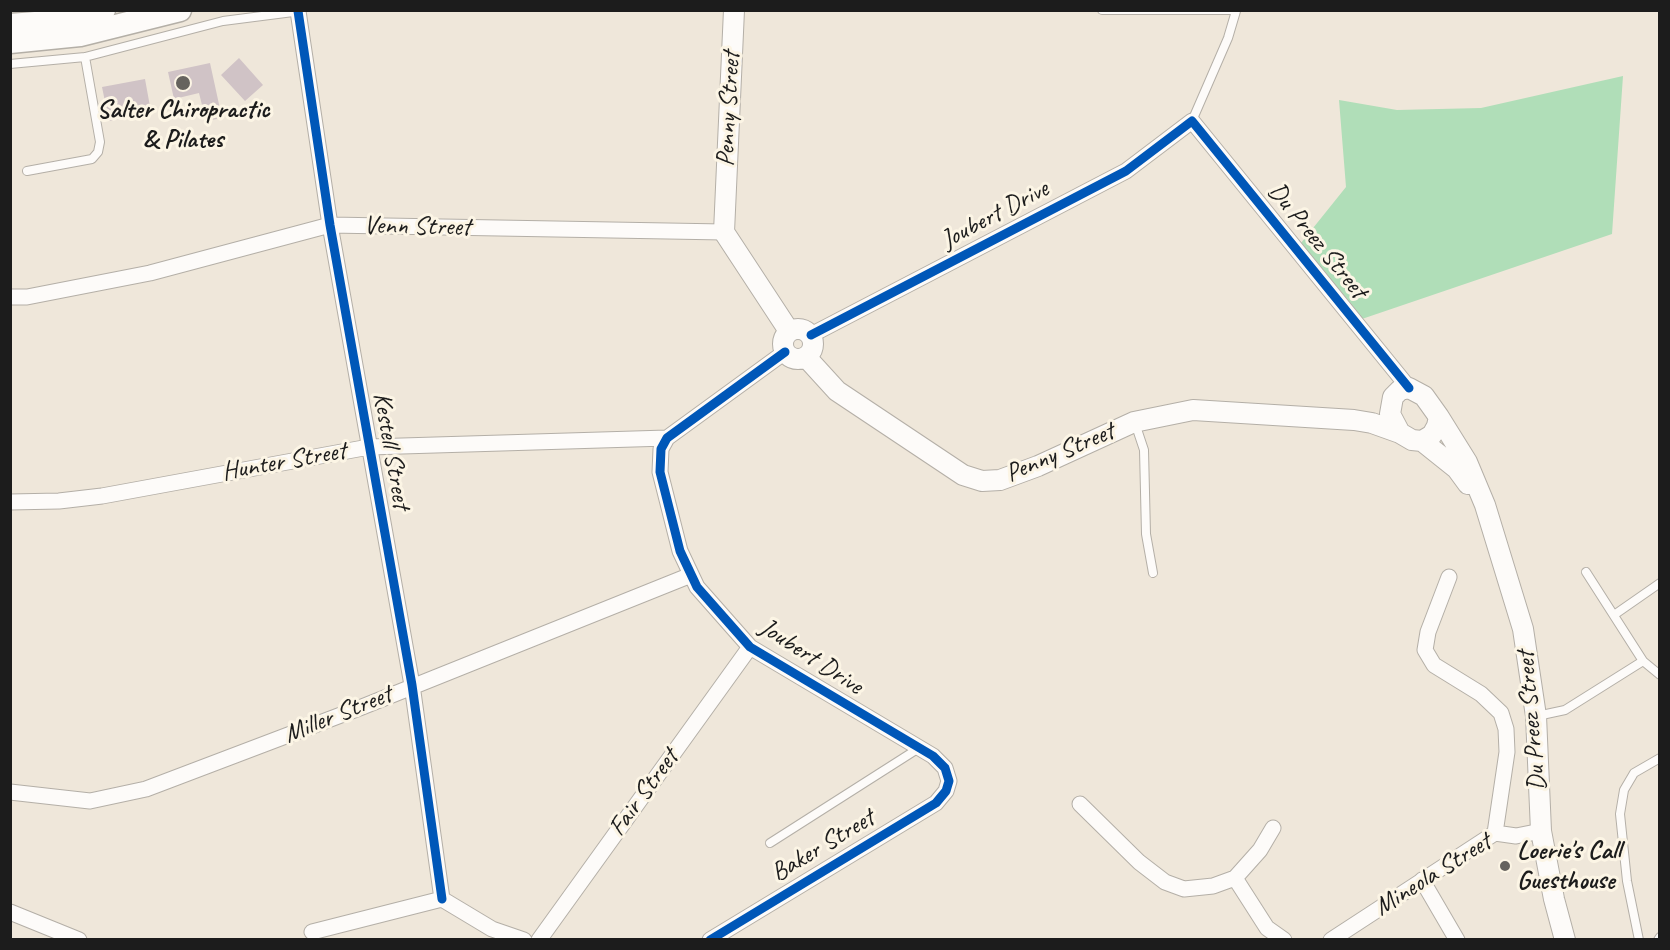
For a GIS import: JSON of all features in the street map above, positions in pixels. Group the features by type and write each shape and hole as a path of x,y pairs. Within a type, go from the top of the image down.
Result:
{"main road":[{"path":"10,25 48,22 104,10"},
{"path":"10,42 80,35 180,10"}],"street":[{"name":"Penny Street","path":"724,232 734,10"},
{"name":"Kestell Street","path":"297,11 330,225 412,685 442,899"},
{"name":"Joubert Drive","path":"811,335 1126,171 1192,121"},
{"name":"Du Preez Street","path":"1192,121 1387,359 1398,397"},
{"name":"Venn Street","path":"10,297 27,297 150,273 330,225 724,232"},
{"path":"724,232 789,331"},
{"path":"799,328 811,335 813,345 806,357 792,358 785,352 782,343 789,331 799,328"},
{"path":"667,438 785,352"},
{"name":"Penny Street","path":"806,357 837,391 963,475 982,481 1000,480 1038,466 1134,422 1193,410 1354,420 1372,423 1400,433"},
{"path":"1424,396 1438,417 1437,426 1432,435 1422,441 1412,440 1400,433 1394,424 1398,397 1424,396"},
{"name":"Penny Street","path":"1354,420 1398,397"},
{"name":"Du Preez Street","path":"1438,417 1467,462 1485,505 1523,629 1536,716 1541,831 1554,899 1565,939"},
{"name":"Joubert Drive","path":"667,438 661,449 660,472 680,551 697,587 750,647 919,748 945,768 950,781"},
{"name":"Hunter Street","path":"10,502 59,501 102,496 369,447 667,438"},
{"name":"Du Preez Street","path":"1422,441 1457,469 1485,505"},
{"name":"Miller Street","path":"10,792 90,801 146,789 691,575"},
{"path":"1449,578 1428,632 1425,650 1434,665 1481,694 1501,713 1506,729 1507,752 1495,833"},
{"name":"Fair Street","path":"539,939 750,647"},
{"name":"Baker Street","path":"710,939 936,803 946,791 950,781"},
{"path":"1080,804 1139,862 1165,882 1184,889 1213,886 1235,878 1260,850 1273,828"},
{"name":"Mineola Street","path":"1331,939 1495,833 1516,836 1541,831"},
{"path":"1235,878 1266,928 1284,939"},
{"path":"1422,880 1457,939"},
{"path":"312,932 442,899 492,929 524,939"},
{"path":"10,912 79,939"}],"lane":[{"path":"10,64 85,57 223,21 302,10"},
{"path":"1102,10 1236,10"},
{"name":"Joubert Drive","path":"1192,121 1228,38 1236,10"},
{"path":"27,171 92,159 98,152 100,142 85,57"},
{"path":"1134,422 1144,450 1146,534 1154,573"},
{"path":"1586,572 1643,661 1659,675"},
{"path":"1614,615 1659,583"},
{"path":"1536,716 1565,710 1643,661"},
{"path":"770,843 919,748"},
{"path":"1640,939 1627,881 1620,814 1624,790 1634,773 1659,758"}],"green space":[{"path":"1623,76 1612,234 1356,321 1297,248 1346,187 1339,100 1397,110 1481,108"}],"building":[{"path":"239,58 263,85 245,101 221,75"},
{"path":"210,63 222,118 206,121 199,93 174,99 168,72"},
{"path":"145,79 151,112 109,121 102,87"}],"cycle path":[{"path":"298,11 330,225 412,685 442,899"},
{"path":"811,335 1126,171 1192,121 1409,388"},
{"path":"710,940 936,803 946,791 949,781 945,768 933,756 750,647 697,587 680,551 660,472 661,449 667,438 785,352"}],"place":[{"name":"Salter Chiropractic & Pilates","path":"183,83"},
{"name":"Loerie's Call Guesthouse","path":"1505,866"}]}
